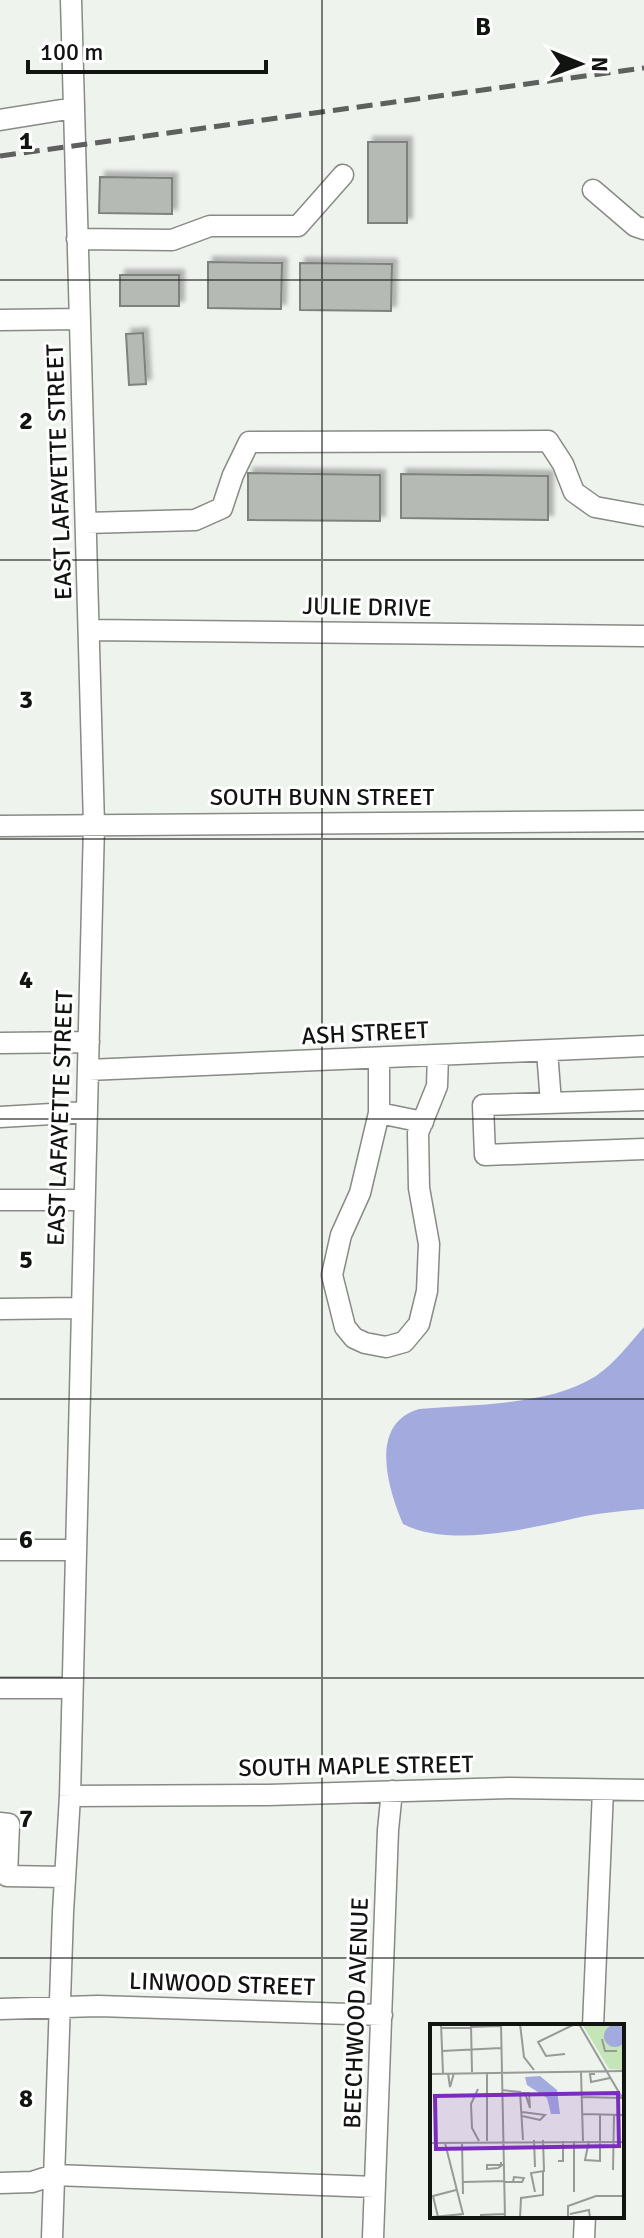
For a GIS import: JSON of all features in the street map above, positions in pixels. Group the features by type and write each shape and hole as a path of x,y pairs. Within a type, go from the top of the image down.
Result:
{"street":[{"name":"EAST LAFAYETTE STREET","path":"52,2238 70,1796 94,825 71,0"},
{"path":"0,120 74,108"},
{"path":"77,239 172,240 210,226 298,226 343,175"},
{"path":"593,190 635,226 644,229"},
{"path":"0,320 80,319"},
{"path":"86,523 195,520 222,508 249,442 548,441 563,464 574,492 595,507 644,516"},
{"name":"JULIE DRIVE","path":"89,630 644,636"},
{"name":"SOUTH BUNN STREET","path":"0,826 644,821"},
{"path":"0,1043 89,1042"},
{"name":"ASH STREET","path":"88,1070 644,1046"},
{"path":"547,1051 551,1103"},
{"path":"379,1058 379,1113 360,1193 341,1235 332,1275 345,1327 354,1338 386,1347 404,1342 419,1324 427,1291 429,1244 419,1188 418,1133 437,1086 438,1055"},
{"path":"644,1100 483,1105 485,1155 644,1149"},
{"path":"0,1117 86,1112"},
{"path":"379,1113 423,1122"},
{"path":"0,1200 83,1200"},
{"path":"0,1309 80,1308"},
{"path":"0,1550 74,1550"},
{"path":"0,1688 71,1688"},
{"name":"SOUTH MAPLE STREET","path":"70,1796 509,1788 644,1790"},
{"path":"593,2024 603,1790"},
{"name":"BEECHWOOD AVENUE","path":"373,2238 392,1791"},
{"path":"0,1823 9,1824 7,1876 65,1877"},
{"name":"LINWOOD STREET","path":"0,2009 98,2006 382,2015"},
{"path":"0,2183 32,2182 54,2175 375,2187"},
{"path":"584,2238 585,2218"}],"water":[{"path":"644,1327 644,1509 466,1536 422,1531 403,1524 392,1493 386,1459 393,1428 403,1417 419,1409 510,1402 577,1386 609,1365"}],"building":[{"path":"368,142 407,142 407,223 368,223"},
{"path":"100,177 172,178 172,214 99,213"},
{"path":"208,262 282,263 281,309 208,308"},
{"path":"300,263 392,264 391,311 300,310"},
{"path":"120,275 179,275 179,306 120,306"},
{"path":"143,333 146,384 129,385 126,334"},
{"path":"248,473 380,475 380,521 248,520"},
{"path":"401,474 548,476 548,520 401,518"}],"railway":[{"path":"0,156 644,68"}]}
